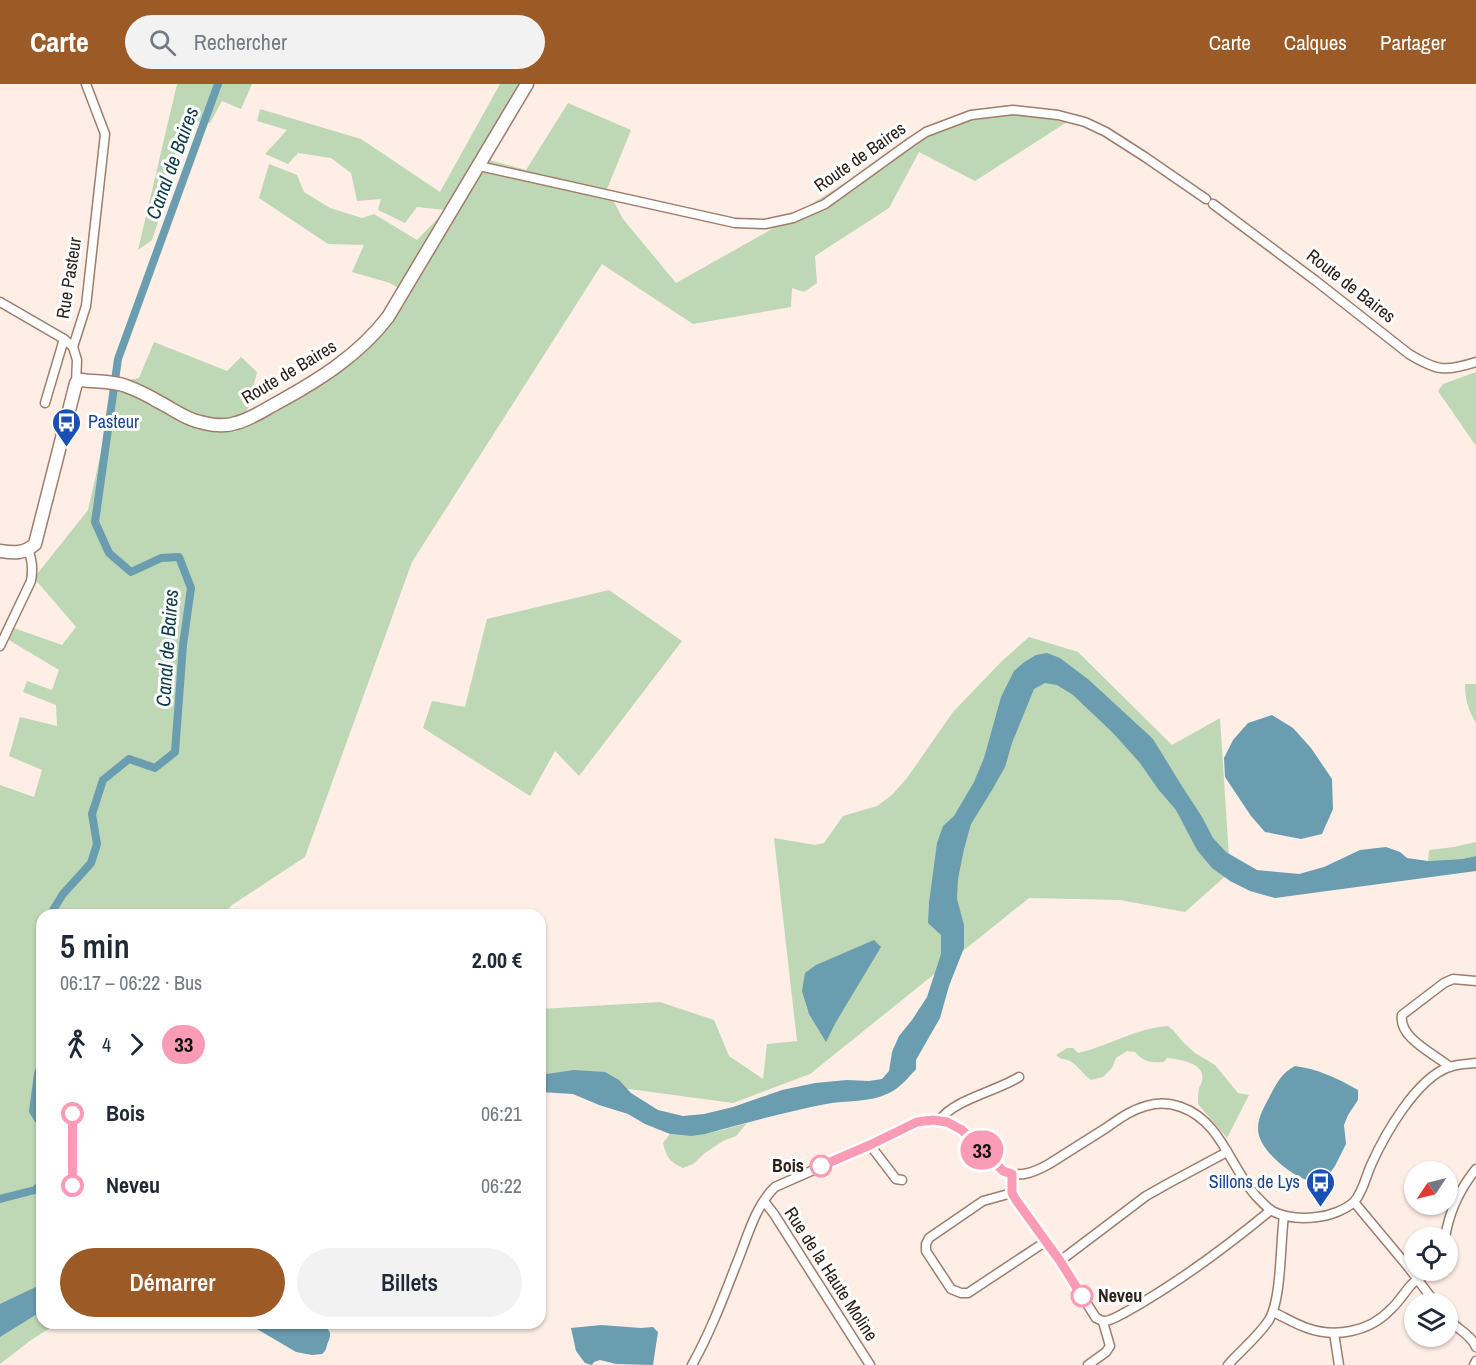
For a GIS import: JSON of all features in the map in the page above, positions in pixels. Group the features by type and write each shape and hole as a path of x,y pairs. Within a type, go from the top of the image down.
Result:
{"street":[{"name":"Rue Pasteur","path":"28,550 35,544 76,383 77,360 73,346 87,306 105,134 86,84"},
{"path":"474,175 527,84"},
{"name":"Route de Baires","path":"76,383 81,380 125,385 187,418 210,424 236,424 256,415 337,367 378,330 474,175 735,223 765,224 793,218 825,204 926,132 971,116 1013,110 1058,115 1085,122 1106,132 1209,201 1425,364 1451,369 1476,362"},
{"path":"0,302 73,346"},
{"path":"45,403 64,339"},
{"path":"0,551 15,553 28,550 33,570 32,581 0,646"},
{"path":"1450,1067 1416,1042 1402,1025 1402,1015 1442,984 1453,979 1476,981"},
{"path":"692,1365 711,1329 756,1215 767,1194 775,1187 917,1122 940,1120 947,1122 962,1130 1003,1171 1021,1175 1035,1172 1130,1112 1147,1105 1176,1105 1201,1117 1215,1133 1253,1193 1271,1210 1284,1216 1319,1217 1354,1202 1361,1192 1378,1149 1399,1115 1426,1082 1450,1067 1476,1063"},
{"path":"940,1120 944,1113 1019,1077"},
{"path":"870,1145 896,1179 902,1180"},
{"path":"1060,1261 1146,1197 1227,1152"},
{"path":"1447,1227 1461,1190 1476,1169"},
{"path":"1012,1174 1012,1193 1060,1261 1096,1318 1103,1322 1132,1308 1195,1269 1271,1210"},
{"path":"1012,1193 983,1202 929,1238 926,1251 951,1289 968,1293 1045,1242"},
{"name":"Rue de la Haute Moline","path":"764,1201 870,1365"},
{"path":"1354,1202 1404,1263"},
{"path":"1228,1365 1263,1327 1273,1312 1277,1295 1284,1216"},
{"path":"1273,1312 1306,1328 1323,1332 1357,1330 1378,1320 1390,1311 1417,1281"},
{"path":"1089,1365 1110,1346 1103,1322"},
{"path":"1458,1330 1471,1338 1476,1347"},
{"path":"1334,1333 1339,1365"},
{"path":"1473,1365 1476,1361"}],"green space":[{"path":"177,84 252,84 241,109 222,101 210,123 192,121 152,240 138,250"},
{"path":"500,84 524,84 482,158 526,170 568,103 631,130 607,189 623,219 676,283 765,233 930,130 1002,110 1067,122 975,181 919,152 889,208 815,256 817,283 804,292 792,288 791,307 693,324 602,264 412,562 305,857 228,909 36,909 36,1329 48,1329 0,1364 0,785 34,797 42,770 9,756 20,717 57,726 56,705 23,692 27,681 52,690 59,670 9,640 14,628 62,645 76,627 34,578 88,510 117,382 139,378 154,342 227,371 241,357 257,372 248,408 234,432 300,397 366,349 409,295 390,283 352,272 364,245 328,244 259,198 269,164 297,175 304,192 330,208 362,218 374,214 417,240 446,210 417,207 405,223 378,210 381,199 357,201 351,173 331,158 298,153 288,164 265,154 287,130 257,121 260,109 361,139 440,192"},
{"path":"1476,372 1476,446 1438,391 1443,384"},
{"path":"609,590 682,641 579,776 555,751 530,796 423,728 432,701 465,707 487,619"},
{"path":"1029,637 1078,652 1172,745 1220,718 1230,872 1185,912 1120,900 1029,898 810,1074 733,1103 546,1078 546,1009 660,1002 714,1020 729,1056 763,1079 767,1044 797,1041 774,838 815,845 824,843 843,816 877,806 892,795 907,778 953,712 1001,662"},
{"path":"1465,684 1476,684 1476,723 1468,704"},
{"path":"1476,842 1476,856 1428,861 1429,850"},
{"path":"1168,1026 1195,1053 1215,1065 1238,1093 1249,1095 1227,1138 1198,1104 1202,1075 1196,1066 1190,1063 1167,1058 1164,1062 1152,1062 1141,1058 1135,1052 1127,1051 1116,1058 1112,1068 1103,1077 1091,1080 1073,1063 1056,1055 1067,1048 1073,1048 1078,1053 1145,1030"},
{"path":"747,1123 736,1136 723,1141 693,1164 683,1168 669,1158 663,1143 670,1134 699,1135"}],"water":[{"path":"1047,653 1060,658 1089,680 1153,739 1213,838 1226,852 1257,870 1299,874 1324,867 1360,850 1386,847 1400,852 1407,858 1428,861 1476,856 1476,871 1275,898 1250,891 1230,881 1212,868 1197,850 1176,810 1140,763 1113,733 1073,695 1057,685 1045,683 1034,689 1012,743 1005,767 971,824 958,879 957,899 964,925 964,948 949,986 940,1018 916,1060 916,1069 900,1086 874,1098 811,1107 691,1136 670,1134 628,1114 573,1094 546,1092 546,1074 574,1070 605,1072 619,1080 631,1093 658,1110 683,1116 733,1107 782,1090 815,1083 882,1079 889,1071 892,1052 899,1036 927,997 941,954 941,935 928,923 937,843 943,826 954,816 974,782 984,758 1001,697 1014,671 1036,655"},
{"path":"1272,715 1293,728 1311,748 1332,779 1333,809 1322,834 1301,839 1265,832 1251,816 1225,777 1224,758 1233,740 1248,723"},
{"path":"874,940 881,947 826,1042 809,1014 802,991 805,973 816,965"},
{"path":"1295,1066 1312,1069 1358,1090 1358,1100 1344,1125 1346,1144 1325,1180 1307,1180 1283,1166 1268,1152 1259,1136 1258,1124 1265,1106 1281,1078"},
{"path":"36,1287 36,1315 0,1337 0,1304"},
{"path":"601,1325 653,1327 658,1332 653,1365 616,1364 600,1360 592,1365 585,1363 576,1351 571,1328"},
{"path":"257,1329 328,1329 330,1335 324,1353 312,1355 296,1352"}],"waterway":[{"name":"Canal de Baires","path":"54,909 63,894 91,863 97,844 92,814 103,780 129,759 155,768 175,752 183,645 191,588 179,557 161,558 131,572 109,553 95,522 118,359 218,84"},
{"name":"Canal de Baires","path":"36,1089 33,1111 36,1116"},
{"name":"Canal de Baires","path":"0,1199 36,1189"}],"bus line":[{"name":"33","path":"821,1166 917,1122 933,1120 947,1122 962,1130 1003,1171 1012,1174 1012,1193 1016,1200 1082,1296"}],"place":[{"name":"Pasteur","path":"67,448"},
{"name":"Bois","path":"821,1166"},
{"name":"Sillons de Lys","path":"1321,1208"},
{"name":"Neveu","path":"1082,1296"}]}
